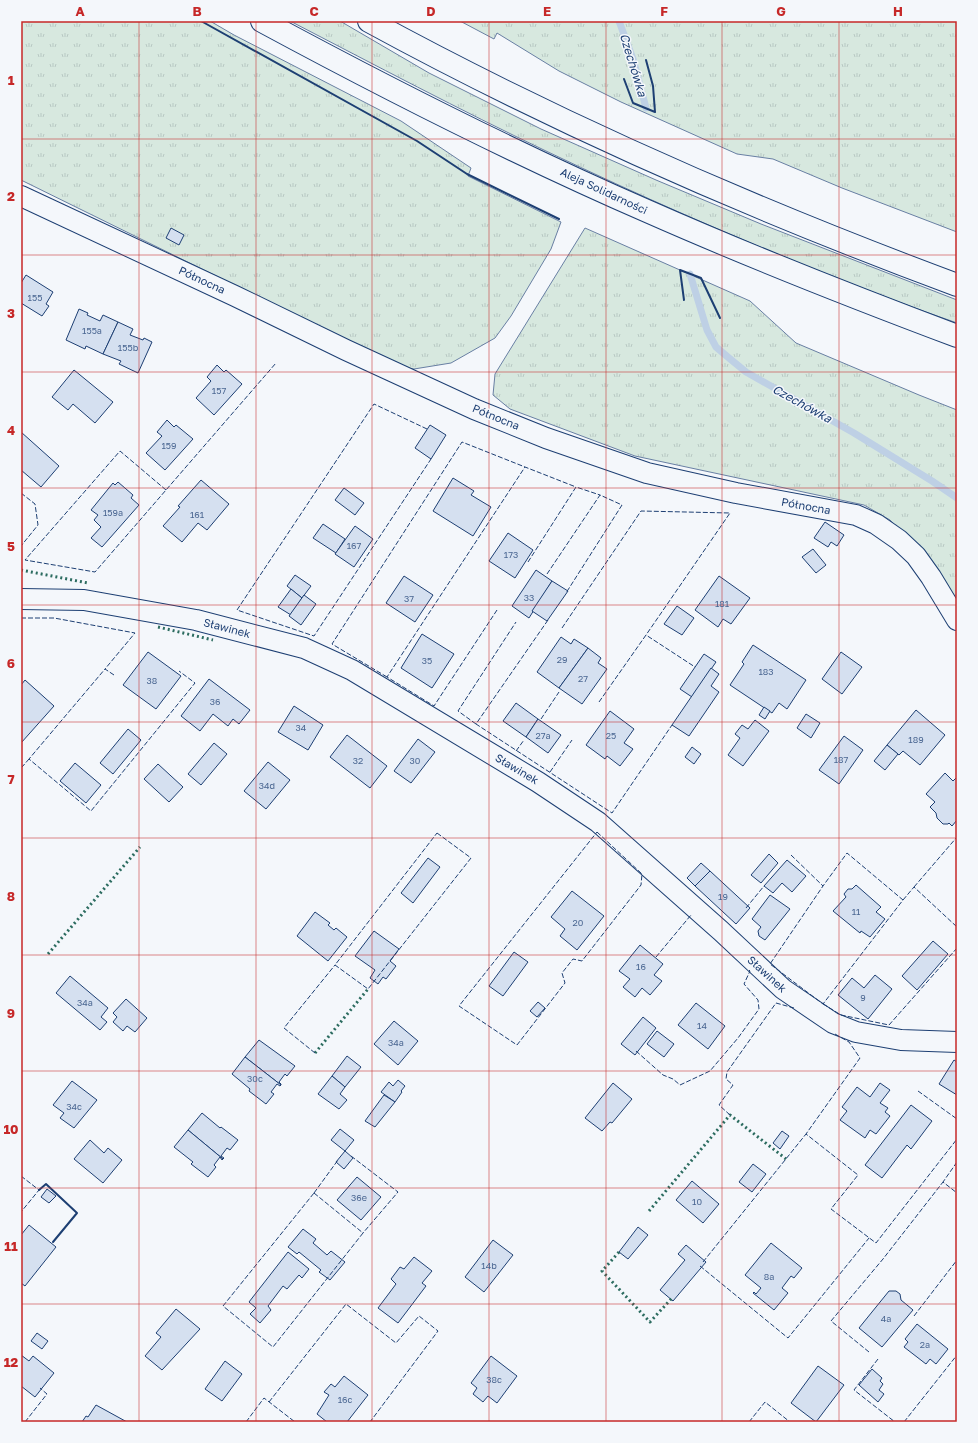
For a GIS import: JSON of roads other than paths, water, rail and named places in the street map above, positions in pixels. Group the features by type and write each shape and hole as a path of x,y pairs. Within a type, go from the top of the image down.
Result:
{"main road":[{"name":"Aleja Solidarności","path":"262,21 438,113 640,208 771,263 957,336"},
{"path":"369,21 506,93 623,148 813,230 957,285"}],"street":[{"name":"Północna","path":"21,196 236,296 346,350 474,409 546,438 647,473 736,493 856,515 876,524 899,540 916,556 957,620"},
{"name":"Sławinek","path":"21,599 84,600 196,620 304,648 352,670 538,782 598,822 721,931 783,990 833,1023 856,1032 901,1040 957,1042"}],"waterway":[{"name":"Czechówka","path":"619,21 633,59 646,108"},
{"name":"Czechówka","path":"690,274 707,330 716,347 729,358 746,372 854,433 957,498"}]}
